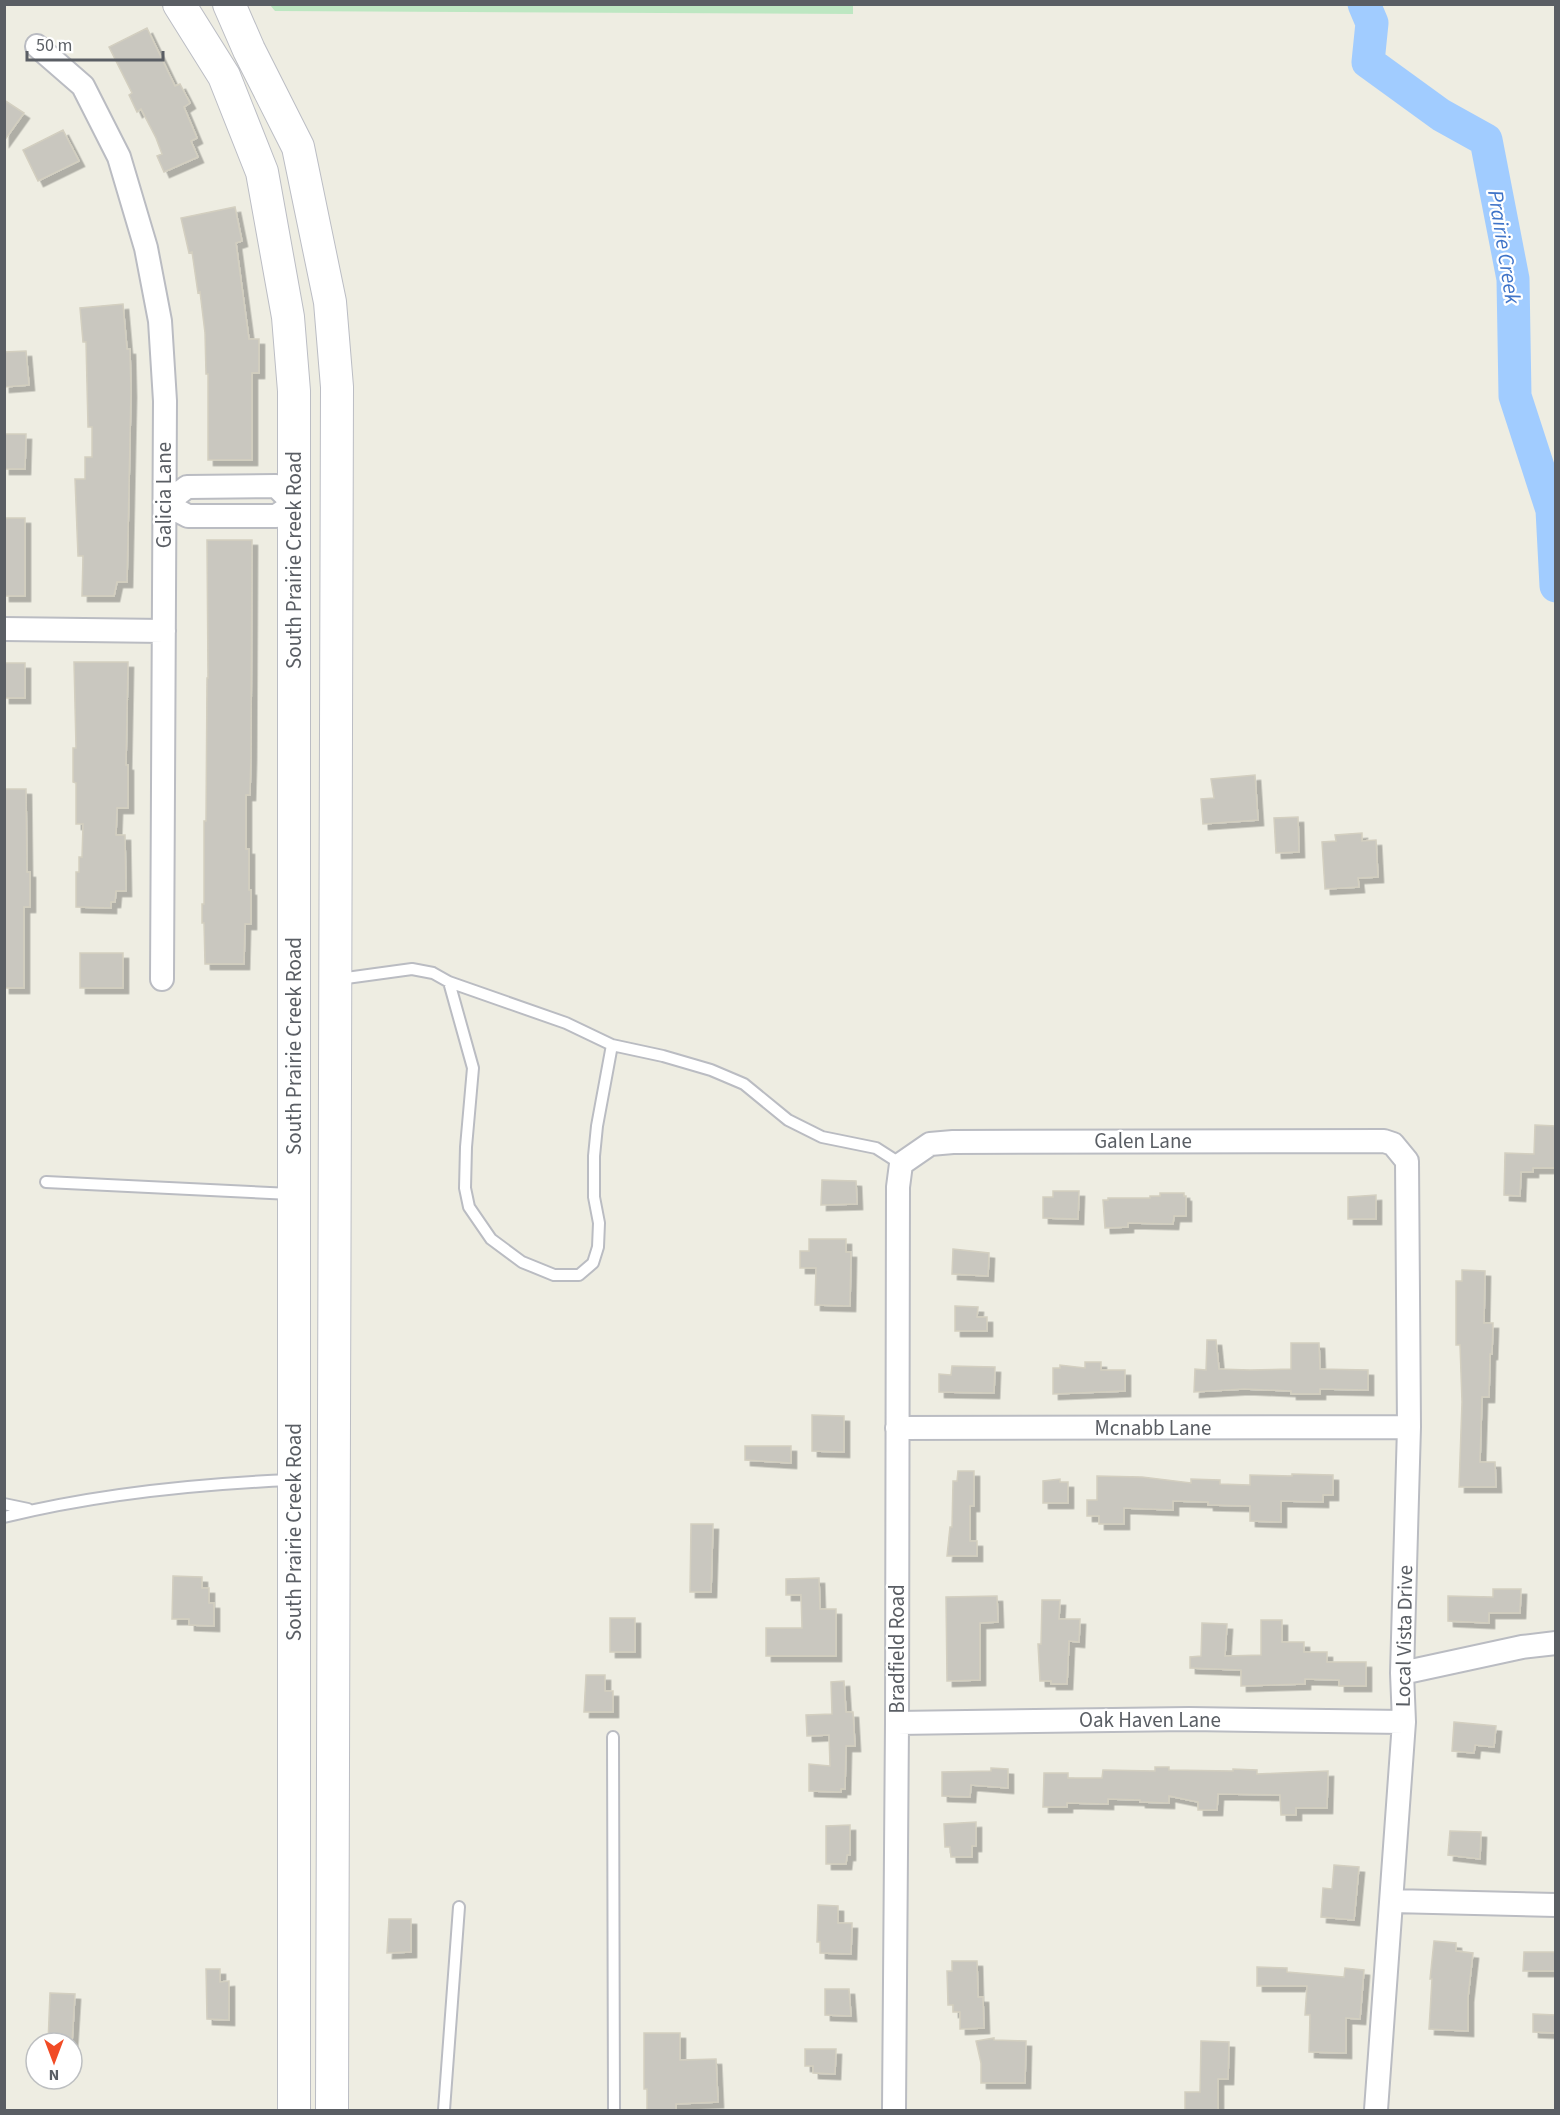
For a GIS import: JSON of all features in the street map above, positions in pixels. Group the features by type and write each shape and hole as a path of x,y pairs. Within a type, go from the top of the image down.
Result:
{"main road":[{"name":"South Prairie Creek Road","path":"179,4 224,76 262,172 289,327 294,391 294,2110"},
{"name":"South Prairie Creek Road","path":"229,4 249,50 298,147 330,302 337,387 332,2110"},
{"path":"294,504 337,504"}],"street":[{"name":"Galicia Lane","path":"37,46 83,86 119,157 146,248 160,321 165,401 162,979"},
{"path":"165,504 188,516 276,516 294,504"},
{"path":"4,629 164,631"},
{"name":"Galen Lane","path":"901,1164 930,1144 953,1142 1384,1141 1393,1144 1407,1161"},
{"name":"Local Vista Drive","path":"1376,2110 1404,1722 1402,1673 1409,1427 1407,1161"},
{"name":"Bradfield Road","path":"894,2110 898,1187 901,1164"},
{"name":"Mcnabb Lane","path":"897,1428 1409,1427"},
{"path":"1402,1673 1522,1647 1556,1643"},
{"name":"Oak Haven Lane","path":"897,1723 1189,1719 1404,1722"},
{"path":"1392,1901 1556,1905"}],"lane":[{"path":"335,979 412,969 433,973 449,982 566,1023 612,1045 663,1056 711,1070 744,1084 788,1120 822,1137 876,1149 901,1164"},
{"path":"449,982 473,1068 466,1147 465,1188 469,1207 491,1239 522,1262 554,1275 579,1275 593,1263 598,1247 599,1223 594,1197 594,1156 597,1125 612,1045"},
{"path":"46,1182 294,1194"},
{"path":"4,1517 32,1510 132,1494 243,1482 294,1480"},
{"path":"4,1504 32,1510"},
{"path":"613,1737 614,2110"},
{"path":"444,2110 459,1907"}],"green space":[{"path":"853,4 853,14 275,11 270,5"}],"building":[{"path":"147,28 175,86 180,84 190,103 184,107 197,138 191,141 198,157 164,172 157,156 162,154 156,138 141,109 137,112 129,95 132,93 109,47"},
{"path":"4,100 24,113 4,141"},
{"path":"63,130 79,161 38,181 23,150"},
{"path":"235,207 242,241 236,243 249,339 259,339 259,373 252,373 252,460 208,460 208,374 206,374 205,333 192,252 189,253 181,218"},
{"path":"123,304 127,349 130,349 131,392 127,582 117,582 114,596 82,596 83,556 78,556 75,479 85,479 85,457 92,457 92,427 88,427 86,342 83,342 80,308"},
{"path":"26,351 29,385 4,387 4,352"},
{"path":"4,434 26,434 25,469 4,469"},
{"path":"4,518 25,518 25,596 4,596"},
{"path":"207,540 252,540 251,755 250,795 246,795 246,849 249,849 251,924 245,924 244,964 205,964 202,904 204,904 208,678"},
{"path":"74,662 128,662 126,765 128,765 128,808 117,808 116,835 125,835 126,891 116,891 115,902 111,902 111,908 76,907 76,872 79,872 79,857 82,857 83,824 76,824 76,783 73,782 73,748 76,748"},
{"path":"4,663 25,663 25,698 4,698"},
{"path":"1255,775 1258,820 1203,824 1201,799 1214,798 1211,779"},
{"path":"4,789 26,789 27,872 30,872 30,907 24,907 24,988 4,988"},
{"path":"1298,817 1299,852 1276,853 1274,818"},
{"path":"1362,833 1362,841 1376,840 1378,877 1358,878 1359,887 1325,889 1322,842 1336,841 1335,835"},
{"path":"80,953 123,953 123,988 80,988"},
{"path":"1535,1125 1556,1126 1556,1168 1533,1168 1533,1172 1521,1172 1520,1196 1504,1195 1505,1153 1534,1154"},
{"path":"822,1180 856,1181 857,1204 821,1205"},
{"path":"1053,1191 1079,1191 1078,1219 1043,1218 1043,1197 1053,1197"},
{"path":"1160,1193 1184,1193 1186,1216 1174,1216 1173,1224 1128,1223 1128,1227 1105,1228 1103,1200 1150,1198 1150,1196 1160,1196"},
{"path":"1376,1195 1376,1219 1348,1219 1348,1197"},
{"path":"809,1239 846,1239 846,1252 851,1252 850,1306 815,1305 816,1268 800,1268 800,1251 809,1251"},
{"path":"953,1249 989,1253 988,1276 952,1274"},
{"path":"1462,1270 1485,1271 1484,1323 1493,1323 1489,1397 1482,1397 1480,1462 1495,1462 1496,1487 1459,1487 1462,1402 1460,1345 1456,1345 1456,1281 1462,1281"},
{"path":"955,1306 978,1307 977,1317 987,1317 987,1331 955,1331"},
{"path":"1207,1340 1216,1340 1219,1369 1250,1370 1291,1369 1291,1343 1319,1343 1320,1369 1368,1370 1368,1390 1320,1389 1320,1394 1291,1394 1291,1391 1244,1389 1194,1392 1195,1369 1206,1370"},
{"path":"1085,1362 1101,1362 1101,1370 1125,1370 1125,1391 1053,1394 1053,1368 1060,1368 1060,1365 1085,1368"},
{"path":"952,1366 995,1367 994,1393 939,1392 939,1374 951,1375"},
{"path":"812,1415 844,1416 844,1452 812,1451"},
{"path":"745,1446 791,1446 791,1463 745,1460"},
{"path":"958,1471 974,1471 974,1506 970,1506 970,1541 977,1541 977,1556 947,1556 950,1527 952,1527 953,1481 957,1481"},
{"path":"1292,1474 1333,1475 1333,1495 1323,1495 1323,1502 1281,1501 1281,1522 1250,1521 1250,1506 1208,1505 1208,1502 1173,1501 1173,1510 1124,1508 1124,1524 1099,1524 1099,1516 1087,1516 1087,1500 1097,1500 1097,1476 1142,1477 1191,1483 1191,1479 1220,1480 1220,1484 1250,1485 1250,1475 1292,1476"},
{"path":"1060,1479 1060,1482 1068,1482 1068,1503 1043,1503 1043,1481"},
{"path":"691,1524 713,1524 711,1592 690,1592"},
{"path":"173,1576 202,1577 202,1588 209,1588 209,1603 214,1603 214,1626 189,1625 189,1619 172,1619"},
{"path":"819,1578 820,1609 836,1609 836,1656 766,1656 766,1628 802,1628 801,1595 786,1595 786,1579"},
{"path":"1493,1589 1521,1589 1520,1613 1489,1613 1489,1623 1448,1621 1448,1596 1493,1597"},
{"path":"997,1596 998,1622 980,1623 980,1680 947,1681 946,1597"},
{"path":"1042,1600 1060,1600 1059,1619 1080,1619 1079,1642 1069,1641 1067,1684 1040,1681 1038,1644 1041,1644"},
{"path":"610,1618 635,1618 635,1652 610,1652"},
{"path":"1261,1620 1282,1620 1282,1642 1304,1642 1304,1652 1327,1652 1327,1662 1366,1662 1366,1686 1339,1686 1339,1680 1305,1679 1305,1684 1241,1686 1241,1670 1190,1668 1190,1657 1201,1656 1202,1623 1227,1624 1225,1656 1261,1655"},
{"path":"586,1675 605,1675 605,1691 613,1691 613,1712 584,1712"},
{"path":"844,1681 846,1712 853,1712 855,1746 846,1746 845,1789 841,1789 841,1792 809,1791 809,1764 830,1766 829,1735 807,1736 806,1715 832,1714 831,1682"},
{"path":"1454,1722 1496,1726 1494,1747 1475,1745 1474,1753 1452,1751"},
{"path":"1155,1767 1169,1767 1169,1770 1257,1770 1257,1774 1328,1771 1327,1808 1296,1808 1296,1815 1281,1815 1280,1795 1218,1794 1217,1810 1198,1810 1198,1802 1169,1796 1169,1803 1108,1799 1108,1804 1067,1803 1067,1807 1043,1807 1044,1773 1068,1773 1068,1778 1102,1778 1103,1770 1155,1771"},
{"path":"991,1768 1008,1769 1008,1788 971,1785 970,1797 942,1796 942,1772 991,1771"},
{"path":"976,1822 976,1846 972,1846 972,1857 951,1857 950,1847 945,1847 944,1824"},
{"path":"850,1825 850,1855 847,1855 846,1864 826,1864 826,1826"},
{"path":"1450,1831 1481,1832 1480,1859 1448,1855"},
{"path":"1334,1865 1359,1867 1354,1920 1321,1917 1323,1888 1332,1889"},
{"path":"818,1905 838,1906 838,1923 852,1923 851,1954 820,1953 820,1942 817,1942"},
{"path":"389,1919 411,1919 411,1952 387,1953"},
{"path":"1434,1941 1456,1943 1456,1951 1473,1953 1468,1997 1468,2031 1429,2029 1432,1979 1430,1979"},
{"path":"1524,1952 1556,1952 1556,1971 1523,1971"},
{"path":"952,1961 977,1961 978,1997 983,1997 984,2028 960,2029 960,2012 953,2012 953,2005 948,2005 947,1971 952,1971"},
{"path":"1257,1967 1287,1968 1287,1972 1344,1977 1345,1968 1364,1970 1360,2019 1346,2018 1346,2053 1309,2052 1310,2015 1305,2015 1307,1986 1257,1986"},
{"path":"206,1969 220,1969 220,1982 229,1981 229,2020 207,2019"},
{"path":"825,1989 849,1989 851,2016 825,2015"},
{"path":"50,1993 75,1994 73,2031 48,2031"},
{"path":"1533,2014 1556,2015 1556,2033 1533,2032"},
{"path":"644,2033 680,2033 680,2060 716,2059 718,2102 676,2104 676,2110 647,2110 647,2089 644,2089"},
{"path":"994,2038 994,2040 1026,2041 1025,2083 981,2083 981,2063 976,2041"},
{"path":"1201,2041 1229,2042 1228,2079 1218,2079 1218,2110 1185,2110 1185,2092 1200,2092"},
{"path":"805,2049 836,2049 835,2074 813,2073 813,2066 805,2066"}],"waterway":[{"name":"Prairie Creek","path":"1364,4 1372,23 1368,62 1441,115 1486,140 1513,279 1515,396 1552,510 1556,586"}]}
